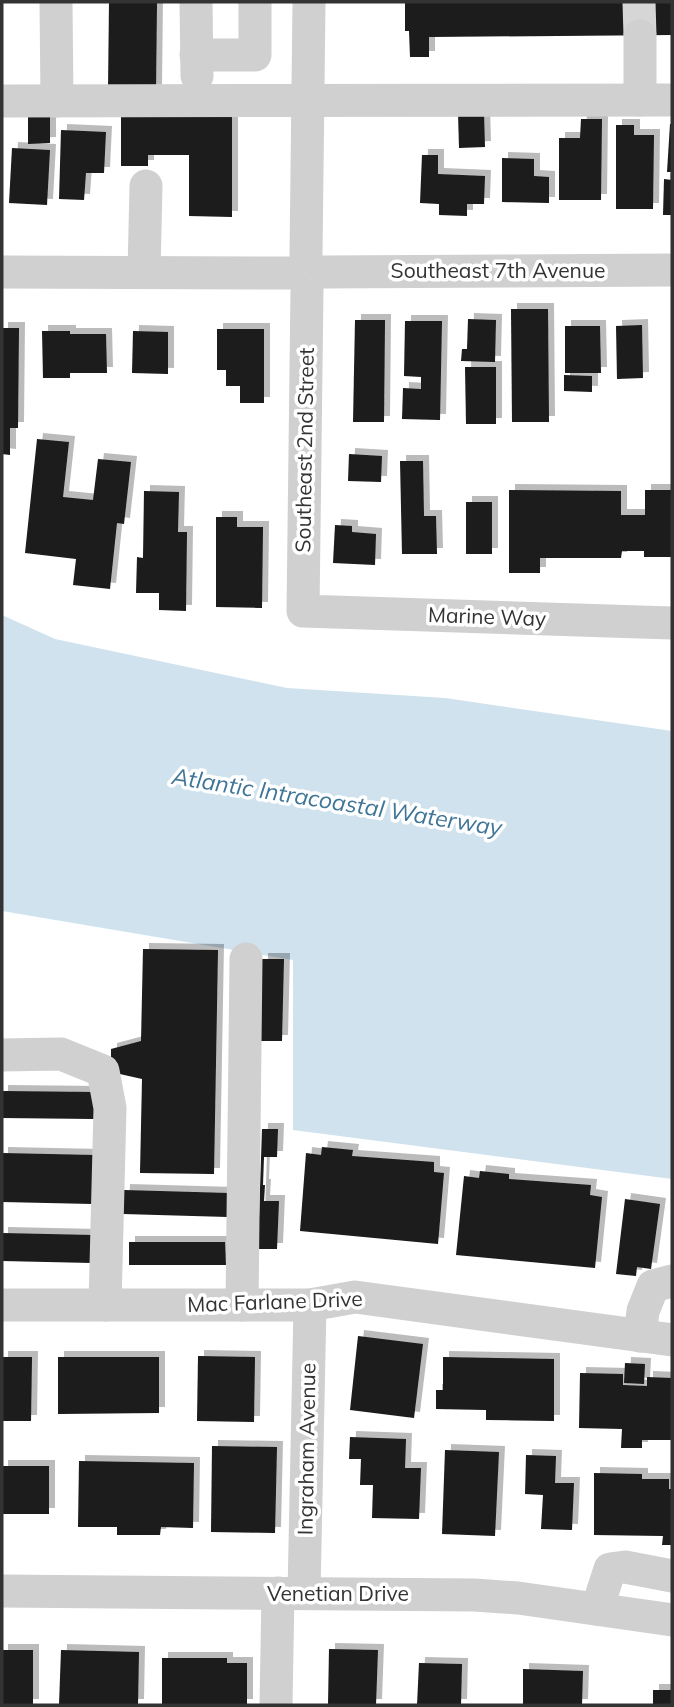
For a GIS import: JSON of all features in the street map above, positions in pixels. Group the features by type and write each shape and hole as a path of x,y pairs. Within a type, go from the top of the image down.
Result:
{"street":[{"path":"56,2 57,101"},
{"path":"196,2 197,101"},
{"path":"196,55 255,55 255,2"},
{"name":"Southeast 2nd Street","path":"303,611 309,2"},
{"path":"2,101 656,100 640,36"},
{"path":"144,272 146,186"},
{"name":"Southeast 7th Avenue","path":"2,272 672,270"},
{"name":"Marine Way","path":"303,611 672,623"},
{"path":"242,1305 246,959"},
{"path":"2,1055 61,1054 103,1071 110,1108 105,1305"},
{"path":"640,1336 643,1311 653,1286 672,1281"},
{"name":"Mac Farlane Drive","path":"2,1305 310,1306 355,1297 672,1340"},
{"name":"Ingraham Avenue","path":"276,1705 291,1593 310,1306"},
{"path":"597,1609 610,1569 625,1567 672,1576"},
{"name":"Venetian Drive","path":"2,1591 474,1595 518,1598 672,1620"}],"water":[{"name":"Atlantic Intracoastal Waterway","path":"2,615 55,639 287,688 445,698 672,731 672,1179 293,1130 293,960 2,911"}],"building":[{"path":"109,2 157,2 156,91 108,90"},
{"path":"405,2 672,2 672,35 429,37 429,57 410,57 409,31 405,31"},
{"path":"458,113 484,113 485,147 459,148"},
{"path":"121,116 232,116 232,217 189,216 189,155 148,155 148,166 121,166"},
{"path":"28,117 50,117 50,143 28,144"},
{"path":"581,119 602,119 601,200 559,200 559,138 580,138"},
{"path":"670,124 672,172 667,172"},
{"path":"616,125 634,125 634,135 654,135 653,209 616,209"},
{"path":"61,130 106,132 104,173 86,173 84,200 59,199"},
{"path":"12,148 50,150 47,205 9,203"},
{"path":"422,155 438,155 438,174 485,176 484,204 467,204 467,216 439,215 439,204 420,203"},
{"path":"502,158 534,159 534,176 549,177 549,203 502,202"},
{"path":"664,179 672,180 672,215 663,215"},
{"path":"511,309 548,309 549,422 512,422"},
{"path":"468,319 496,320 495,362 461,361 462,349 467,349"},
{"path":"355,320 385,320 384,422 353,422"},
{"path":"405,321 442,321 440,420 402,419 403,388 421,389 421,377 404,376"},
{"path":"642,325 643,378 617,379 616,326"},
{"path":"565,326 600,326 601,373 565,373"},
{"path":"2,328 19,328 18,428 10,428 10,455 2,454"},
{"path":"217,329 264,329 264,403 240,403 240,386 226,386 226,370 217,370"},
{"path":"42,331 106,334 107,373 70,373 70,378 43,378"},
{"path":"133,331 168,332 168,374 132,373"},
{"path":"465,367 496,367 496,424 466,424"},
{"path":"564,375 592,376 592,392 564,391"},
{"path":"37,439 69,442 63,497 93,500 98,459 131,462 124,524 117,523 110,589 73,585 76,559 25,553"},
{"path":"349,454 382,456 381,482 348,481"},
{"path":"400,461 423,461 424,516 436,516 437,554 402,554"},
{"path":"509,490 621,491 621,515 645,515 645,490 672,490 672,557 644,557 644,551 622,551 621,558 540,558 540,573 509,573"},
{"path":"144,491 179,492 178,532 187,532 186,611 159,610 159,593 136,593 137,557 143,558"},
{"path":"466,502 492,502 492,554 466,554"},
{"path":"216,517 237,517 237,527 263,527 262,608 216,607"},
{"path":"335,525 352,526 352,532 376,534 375,565 333,563"},
{"path":"143,949 218,950 214,1174 140,1173 142,1079 111,1072 111,1049 141,1041"},
{"path":"262,959 284,959 282,1041 260,1041"},
{"path":"2,1091 94,1092 94,1119 2,1118"},
{"path":"262,1129 278,1129 277,1157 264,1157 263,1185 264,1201 279,1201 277,1249 258,1249"},
{"path":"322,1147 353,1150 352,1156 434,1162 434,1172 444,1173 438,1244 300,1231 306,1153 321,1155"},
{"path":"2,1153 95,1155 93,1204 2,1202"},
{"path":"480,1171 509,1174 509,1179 591,1185 590,1195 602,1197 595,1268 456,1255 464,1176 479,1178"},
{"path":"124,1190 229,1193 228,1217 123,1214"},
{"path":"625,1199 660,1204 651,1269 637,1267 636,1276 616,1274"},
{"path":"2,1233 93,1235 92,1263 2,1261"},
{"path":"129,1242 225,1242 226,1265 129,1265"},
{"path":"358,1336 423,1344 414,1418 350,1410"},
{"path":"198,1356 255,1357 254,1422 197,1421"},
{"path":"2,1357 32,1357 31,1421 2,1421"},
{"path":"58,1357 159,1357 159,1413 58,1414"},
{"path":"443,1357 554,1359 554,1421 486,1420 486,1410 436,1409 436,1390 443,1390"},
{"path":"625,1363 645,1364 644,1384 624,1383"},
{"path":"580,1373 623,1374 623,1385 647,1386 647,1377 672,1378 672,1440 642,1440 642,1448 621,1448 622,1429 579,1428"},
{"path":"350,1437 406,1439 405,1468 421,1468 419,1519 372,1518 373,1485 360,1485 361,1459 349,1459"},
{"path":"212,1446 277,1447 275,1533 211,1532"},
{"path":"445,1450 499,1452 495,1536 442,1534"},
{"path":"526,1455 556,1456 555,1483 574,1483 572,1530 541,1529 543,1495 525,1494"},
{"path":"79,1461 194,1463 193,1528 161,1527 160,1535 117,1535 117,1527 78,1527"},
{"path":"2,1466 49,1466 49,1514 2,1514"},
{"path":"594,1473 642,1474 642,1479 669,1479 669,1489 672,1489 672,1545 662,1545 663,1536 594,1535"},
{"path":"329,1649 378,1650 376,1705 328,1705"},
{"path":"2,1650 33,1650 33,1705 2,1705"},
{"path":"61,1650 139,1652 138,1705 59,1705"},
{"path":"162,1658 227,1658 227,1663 247,1663 247,1705 162,1705"},
{"path":"419,1663 462,1664 461,1705 417,1705"},
{"path":"523,1669 583,1671 582,1705 523,1705"},
{"path":"653,1690 672,1690 672,1705 653,1705"}],"tunnel":[{"path":"639,2 640,36"}]}
